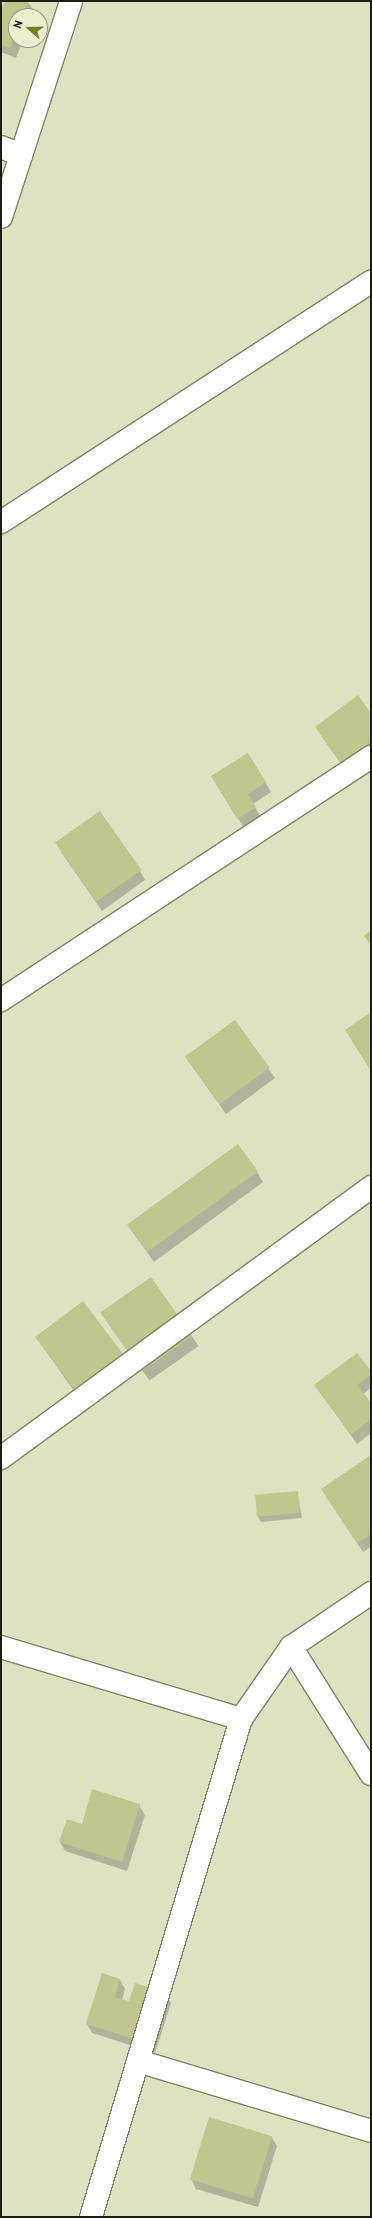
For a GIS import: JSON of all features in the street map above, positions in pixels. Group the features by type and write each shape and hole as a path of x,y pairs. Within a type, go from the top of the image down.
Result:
{"street":[{"path":"1,217 71,1"},
{"path":"1,147 21,155"},
{"path":"1,522 371,282"},
{"path":"1,1000 371,757"},
{"path":"1,1458 371,1187"},
{"path":"91,2217 241,1719 291,1647 371,1593"},
{"path":"1,1647 241,1719"},
{"path":"291,1647 371,1774"},
{"path":"138,2061 371,2131"}],"building":[{"path":"6,1 29,1 26,8 8,8 8,47 1,45 1,8"},
{"path":"358,695 371,713 371,742 341,763 315,727"},
{"path":"248,753 266,782 248,794 256,807 237,819 211,776"},
{"path":"100,811 141,870 96,902 55,843"},
{"path":"371,930 371,945 364,936"},
{"path":"371,1012 371,1071 345,1030"},
{"path":"235,1020 270,1068 220,1104 185,1056"},
{"path":"238,1144 258,1172 147,1252 127,1225"},
{"path":"151,1277 192,1336 142,1372 100,1313"},
{"path":"83,1301 126,1358 78,1394 35,1337"},
{"path":"357,1353 371,1371 371,1375 357,1385 371,1403 371,1419 351,1435 314,1385"},
{"path":"371,1455 371,1534 357,1543 321,1489"},
{"path":"298,1491 300,1513 257,1517 255,1495"},
{"path":"92,1789 140,1804 122,1862 59,1842 67,1819 82,1824"},
{"path":"102,1973 120,1979 115,1997 129,2001 135,1983 166,1993 150,2044 86,2024"},
{"path":"209,2117 272,2136 253,2198 190,2179"}]}
